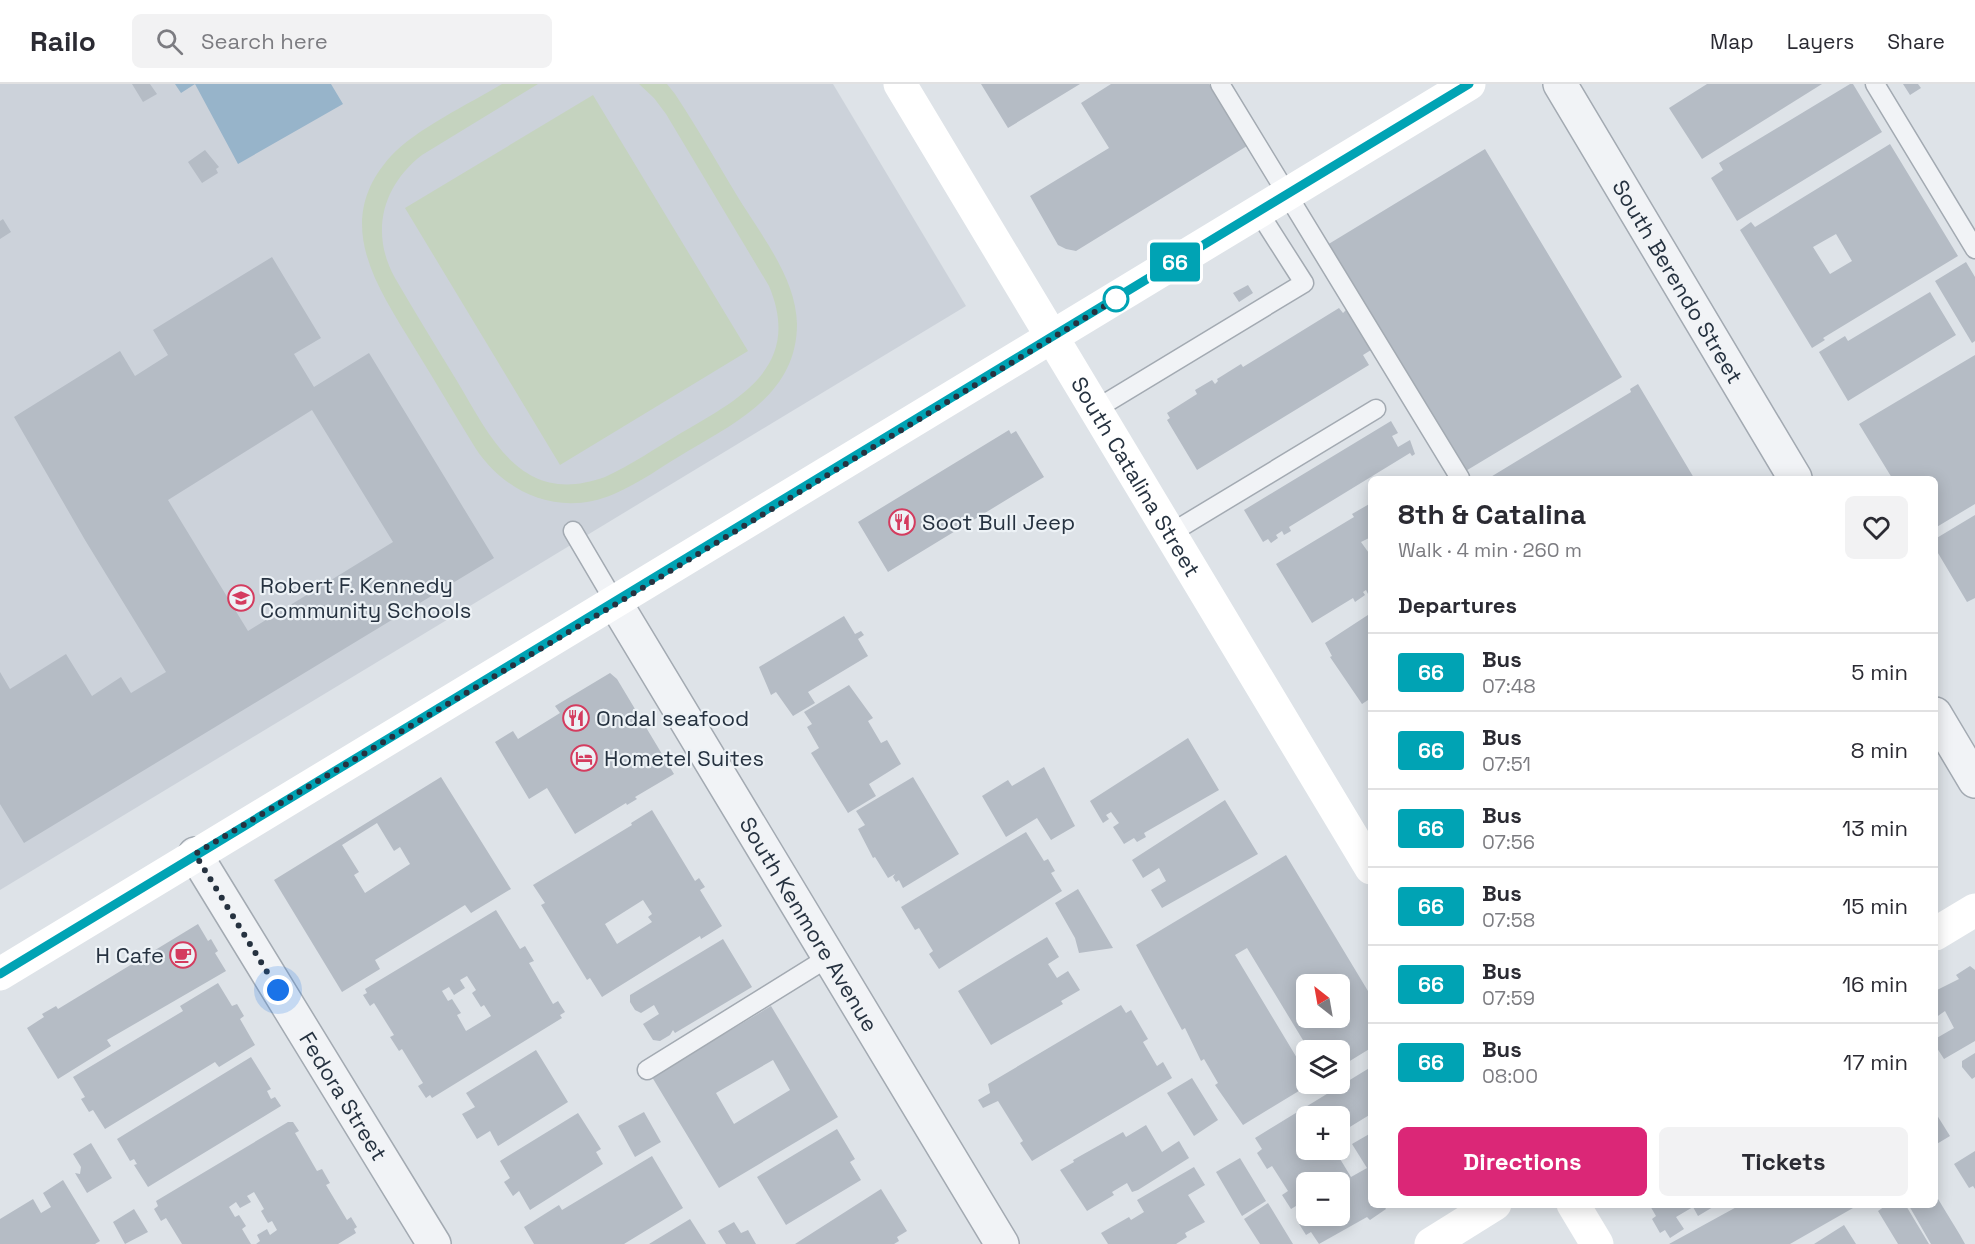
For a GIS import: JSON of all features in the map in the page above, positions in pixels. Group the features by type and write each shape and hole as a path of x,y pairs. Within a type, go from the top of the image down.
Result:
{"main road":[{"name":"South Catalina Street","path":"900,84 1368,863"},
{"path":"0,974 195,854 616,604 1469,84"},
{"path":"1938,932 1975,910"},
{"path":"1431,1244 1489,1208"},
{"path":"1576,1208 1598,1244"}],"street":[{"name":"South Berendo Street","path":"1560,84 1794,476"},
{"name":"South Kenmore Avenue","path":"616,604 1002,1244"},
{"path":"1938,719 1975,781"},
{"name":"Fedora Street","path":"195,854 434,1244"}],"lane":[{"path":"1220,84 1459,476"},
{"path":"1875,84 1975,249"},
{"path":"1096,409 1304,283 1258,211"},
{"path":"1171,533 1376,409"},
{"path":"573,531 616,604"},
{"path":"647,1070 829,957"}],"shaded area":[{"name":"Robert F. Kennedy Community Schools","path":"0,84 833,84 966,306 0,890"}],"green space":[{"path":"502,84 538,84 422,155 408,167 389,196 382,227 387,261 395,278 483,425 513,462 531,475 552,483 576,484 605,477 634,462 743,393 760,377 771,359 778,338 777,314 769,286 666,114 639,84 667,84 675,94 775,256 784,273 795,307 797,324 794,348 787,368 776,386 762,402 727,428 643,479 624,490 594,501 555,502 537,497 519,490 489,465 476,449 386,301 366,253 362,229 364,205 373,181 391,156 414,136"},
{"path":"593,95 748,351 560,465 405,208"}],"water":[{"path":"175,84 195,84 181,93"},
{"path":"195,84 331,84 343,104 238,164"}],"building":[{"path":"132,84 150,84 157,94 143,102"},
{"path":"981,84 1080,84 1008,128"},
{"path":"1111,84 1209,84 1247,146 1076,251 1066,249 1058,245 1030,196 1109,148 1081,103"},
{"path":"1707,84 1822,84 1702,159 1669,108"},
{"path":"1853,84 1882,132 1737,221 1711,178 1723,170 1719,163"},
{"path":"1903,84 1918,84 1921,88 1910,95"},
{"path":"1890,144 1958,256 1823,338 1825,340 1812,348 1740,230 1751,222 1755,227","holes":["1836,234 1852,261 1830,274 1813,247"]},
{"path":"1485,149 1622,377 1464,472 1327,245"},
{"path":"205,150 219,167 216,169 218,173 202,183 188,162"},
{"path":"3,219 11,232 0,239 0,221"},
{"path":"272,257 321,338 294,354 314,387 369,353 494,558 24,843 0,804 0,672 10,689 66,654 92,696 121,677 131,693 166,672 85,540 14,417 120,351 135,376 168,355 153,330","holes":["312,410 393,542 248,631 168,500"]},
{"path":"1966,262 1975,277 1975,341 1972,343 1935,281"},
{"path":"1248,285 1253,293 1239,302 1233,293"},
{"path":"1930,292 1956,335 1848,401 1819,352 1845,336 1848,341"},
{"path":"1339,308 1343,313 1346,310 1371,350 1363,355 1369,365 1197,470 1167,420 1170,418 1167,413 1197,394 1195,390 1212,380 1215,384 1217,379 1241,364 1243,367"},
{"path":"1975,355 1975,504 1938,526 1938,476 1891,476 1859,424"},
{"path":"1638,384 1693,476 1492,476 1631,392 1630,389"},
{"path":"1391,421 1398,433 1392,436 1398,447 1410,440 1415,454 1412,456 1410,453 1372,476 1368,476 1368,479 1289,527 1291,531 1284,535 1282,531 1276,535 1278,538 1271,543 1268,539 1263,542 1244,510"},
{"path":"1009,430 1011,434 1016,431 1044,477 888,572 858,522"},
{"path":"1368,505 1368,538 1361,542 1368,552 1368,594 1366,590 1363,592 1365,595 1355,602 1353,598 1312,623 1276,564 1354,517 1352,514"},
{"path":"1975,515 1975,598 1967,602 1938,553 1938,537"},
{"path":"1368,615 1368,700 1362,704 1330,657 1332,656 1325,643"},
{"path":"844,616 855,634 861,631 864,635 858,639 868,656 808,692 815,703 793,716 776,692 771,695 759,667"},
{"name":"Hometel Suites","path":"610,673 617,679 674,774 635,797 637,799 627,805 626,803 575,834 547,788 529,799 495,742 513,731 518,739 560,713 555,706"},
{"path":"849,685 873,718 868,721 881,743 887,740 901,764 869,784 876,796 848,813 811,753 819,748 807,727 812,724 804,712"},
{"path":"1188,738 1219,790 1144,833 1146,837 1137,842 1134,838 1124,844 1113,827 1119,823 1111,812 1106,815 1109,819 1103,823 1090,801"},
{"path":"1044,767 1075,826 1051,840 1037,818 1006,837 982,796 1008,780 1012,786"},
{"path":"441,777 511,889 471,913 465,905 375,960 380,969 342,992 274,880","holes":["377,823 394,851 400,847 410,864 365,893 354,875 359,872 342,845"]},
{"path":"913,777 959,854 903,888 899,880 896,882 893,877 895,874 888,878 875,857 873,858 858,829 865,825 856,811"},
{"path":"1225,800 1258,854 1162,908 1151,890 1166,881 1159,868 1143,878 1132,860"},
{"path":"652,810 695,881 699,878 705,887 700,890 722,926 701,939 700,936 602,997 590,978 587,980 541,905 545,903 533,885 632,825 631,823","holes":["643,900 652,914 648,917 652,922 617,944 605,924"]},
{"path":"1026,832 1044,861 1048,859 1055,871 1051,873 1062,891 939,969 929,954 933,951 919,928 915,930 901,907"},
{"path":"1286,855 1368,991 1368,1050 1350,1061 1350,1040 1303,1040 1247,948 1235,955 1296,1056 1296,1093 1243,1125 1215,1085 1218,1083 1204,1059 1201,1061 1185,1028 1182,1030 1136,945"},
{"path":"1078,889 1113,948 1079,953 1075,938 1055,903"},
{"path":"496,910 520,949 525,946 534,961 529,963 553,1004 558,1001 565,1012 560,1015 562,1018 432,1098 430,1095 426,1098 418,1086 423,1083 402,1049 399,1051 390,1037 394,1035 374,1003 370,1006 363,995 367,993 365,989","holes":["467,976 476,990 472,993 481,1007 484,1005 491,1016 466,1031 457,1015 461,1013 452,999 448,1001 442,991 449,987 454,995 465,988 460,980"]},
{"path":"198,924 208,941 211,939 218,951 215,953 226,971 107,1040 111,1046 58,1079 27,1028 44,1017 42,1014 56,1006 58,1009"},
{"path":"1047,937 1059,957 1048,964 1057,978 1068,971 1080,990 1061,1001 1063,1004 991,1045 958,991"},
{"path":"723,939 752,987 675,1033 673,1030 670,1035 660,1041 653,1040 643,1024 659,1014 654,1005 641,1013 635,1010 630,1002 630,995"},
{"path":"1970,966 1975,970 1975,1041 1944,1059 1938,1050 1938,1037 1954,1028 1945,1011 1938,1016 1938,990 1959,979 1956,975"},
{"path":"218,983 232,1006 237,1004 244,1016 240,1019 255,1045 219,1067 215,1062 105,1129 93,1110 89,1112 81,1099 85,1097 73,1077 183,1011 180,1006"},
{"path":"1121,1005 1126,1013 1131,1010 1148,1039 1143,1042 1157,1066 1163,1062 1172,1078 1032,1161 1020,1143 1023,1141 998,1101 983,1108 978,1100 990,1093 988,1084"},
{"path":"771,1006 838,1117 719,1188 652,1077","holes":["773,1060 790,1090 734,1124 716,1093"]},
{"path":"536,1050 568,1102 498,1146 490,1131 477,1139 462,1114 475,1107 466,1093"},
{"path":"1975,1053 1975,1077 1972,1079 1962,1067 1962,1061"},
{"path":"251,1057 271,1089 267,1091 271,1099 275,1097 281,1106 148,1187 134,1165 137,1164 134,1159 130,1161 117,1139"},
{"path":"1368,1069 1368,1116 1350,1127 1350,1106 1307,1106 1327,1094 1350,1094 1350,1080"},
{"path":"1192,1078 1218,1120 1194,1136 1167,1093"},
{"path":"644,1112 661,1142 635,1157 618,1126"},
{"path":"578,1113 601,1149 596,1152 603,1164 530,1210 519,1191 513,1196 504,1182 510,1178 500,1161"},
{"path":"1296,1113 1296,1160 1341,1160 1348,1172 1296,1172 1296,1206 1291,1209 1282,1195 1288,1191 1272,1166 1267,1169 1257,1153 1262,1149 1255,1138"},
{"path":"1938,1117 1950,1136 1938,1143"},
{"path":"288,1122 293,1122 299,1131 295,1133 317,1171 322,1169 330,1183 326,1185 347,1220 351,1217 357,1227 354,1229 356,1233 338,1244 256,1244 260,1241 257,1235 267,1229 270,1235 277,1230 272,1221 268,1223 261,1211 264,1209 254,1192 247,1196 251,1202 240,1208 236,1202 229,1207 235,1217 239,1215 246,1226 242,1229 251,1244 182,1244 166,1218 161,1221 154,1209 158,1206 156,1201"},
{"path":"1146,1125 1162,1152 1179,1141 1189,1158 1138,1190 1132,1192 1127,1183 1112,1192 1114,1195 1087,1211 1060,1170 1074,1162 1073,1160 1123,1132 1126,1137"},
{"path":"837,1129 855,1159 850,1162 861,1180 786,1225 757,1177"},
{"path":"1368,1135 1368,1208 1386,1209 1370,1220 1367,1217 1319,1244 1311,1232 1306,1235 1300,1226 1350,1226 1350,1175 1351,1177 1367,1168 1352,1144"},
{"path":"91,1143 112,1178 87,1193 75,1173 80,1174 81,1167 73,1154"},
{"path":"1975,1151 1975,1189 1973,1186 1969,1188 1954,1164"},
{"path":"652,1156 683,1208 624,1244 534,1244 524,1227 559,1205 562,1210"},
{"path":"1240,1158 1266,1201 1242,1216 1216,1172"},
{"path":"1194,1167 1205,1185 1188,1195 1205,1222 1185,1233 1187,1237 1176,1244 1108,1244 1101,1233 1129,1217 1131,1220 1144,1212 1137,1200"},
{"path":"63,1180 100,1241 95,1244 0,1244 0,1219 33,1199 41,1213 51,1207 43,1193"},
{"path":"881,1189 907,1231 897,1237 899,1241 894,1244 795,1244"},
{"path":"1938,1199 1965,1244 1931,1244 1910,1208 1938,1208"},
{"path":"1268,1203 1293,1244 1260,1244 1244,1219"},
{"path":"1651,1208 1691,1208 1676,1217 1684,1229 1670,1238 1665,1230 1660,1233 1652,1219 1656,1216"},
{"path":"1694,1208 1711,1208 1698,1216"},
{"path":"1735,1208 1853,1208 1790,1244 1669,1244"},
{"path":"1882,1208 1907,1208 1929,1244 1898,1244 1878,1211"},
{"path":"134,1209 148,1232 125,1244 113,1222"},
{"path":"690,1219 706,1244 649,1244"},
{"path":"734,1222 741,1233 748,1230 756,1244 726,1244 718,1231"},
{"path":"1844,1225 1856,1244 1814,1244"}],"bus line":[{"name":"66","path":"0,974 195,854 616,604 1469,84"}],"place":[{"name":"Soot Bull Jeep","path":"902,522"},
{"name":"Robert F. Kennedy Community Schools","path":"241,598"},
{"name":"Ondal seafood","path":"576,718"},
{"name":"Hometel Suites","path":"584,758"},
{"name":"H Cafe","path":"183,955"}],"route":[{"path":"278,990 195,854 616,604 1116,299"}]}
